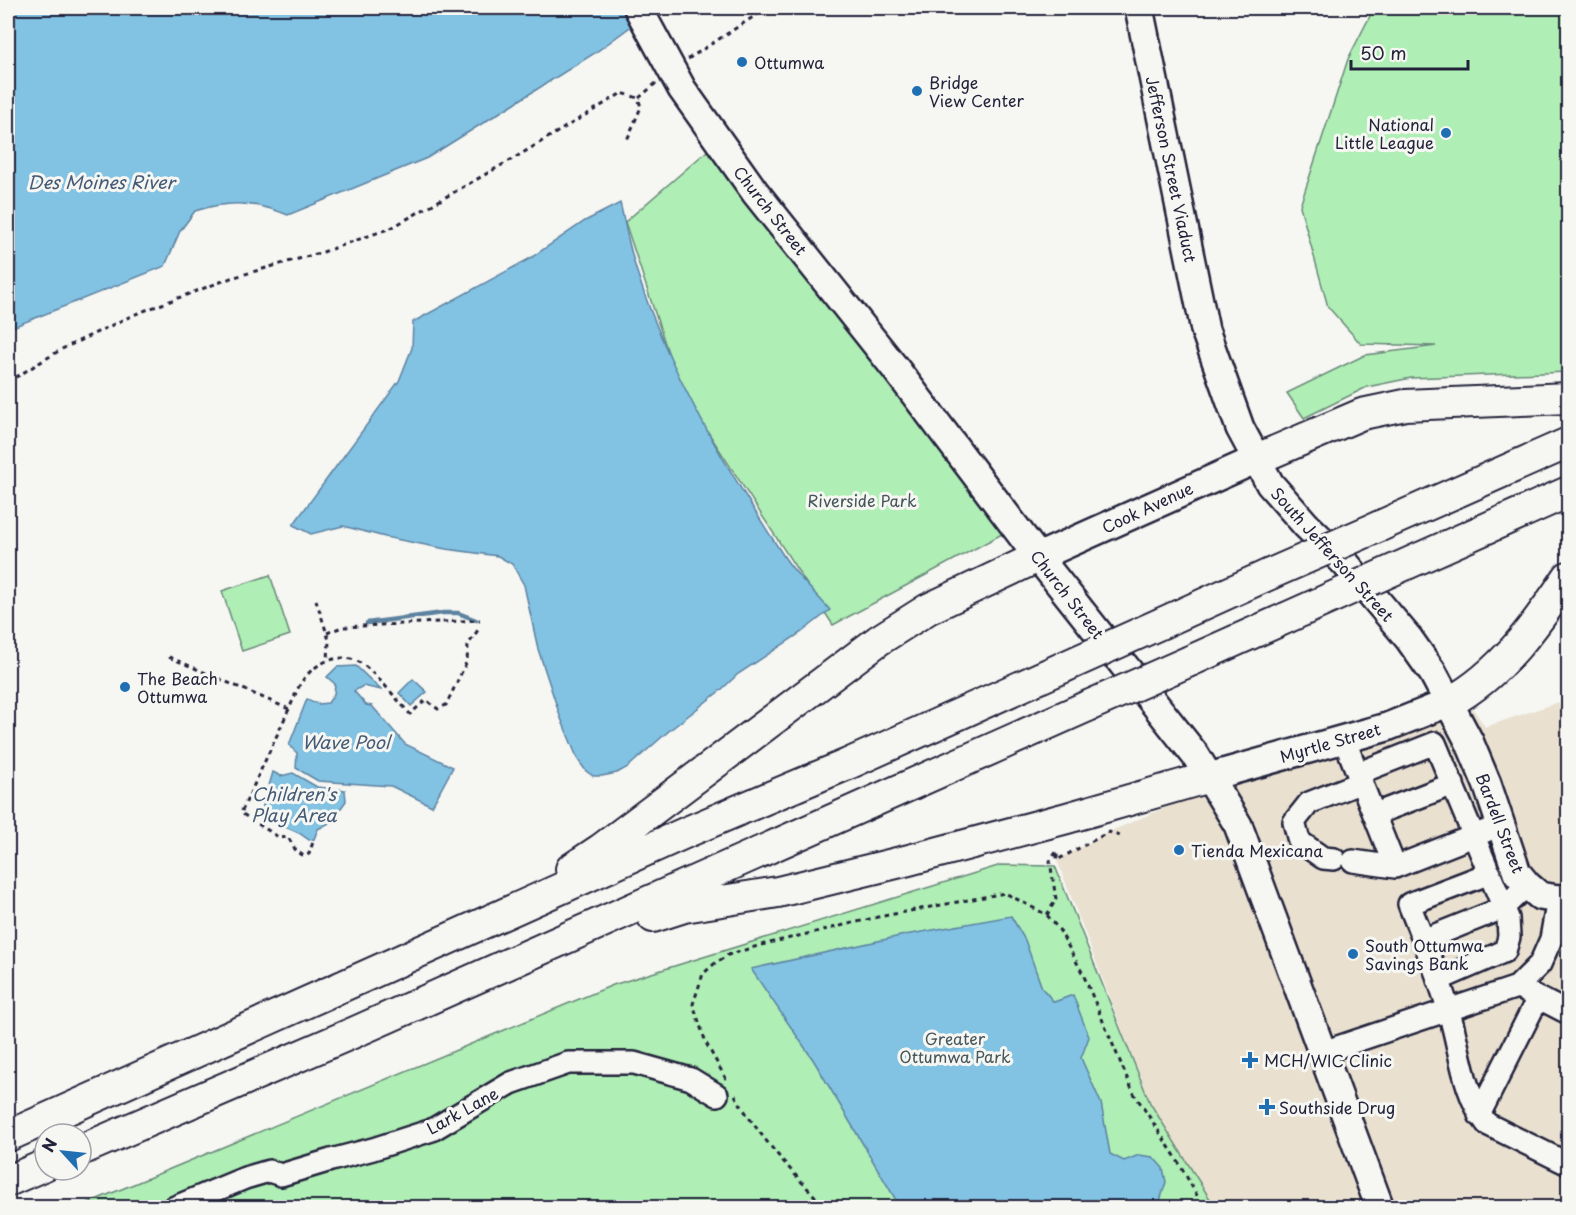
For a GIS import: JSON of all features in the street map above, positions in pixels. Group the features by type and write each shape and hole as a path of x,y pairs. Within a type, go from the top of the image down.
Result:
{"highway":[{"path":"1257,459 1362,414 1405,405 1569,398"},
{"path":"8,1136 687,832 848,764 1270,574 1569,443"},
{"path":"93,1145 505,966 1569,492"},
{"path":"497,919 601,849 879,640 928,609 1038,557"},
{"path":"1450,702 1467,693 1509,657 1547,610 1569,577"},
{"path":"505,966 684,907 777,892 909,860 1209,777"},
{"path":"8,1181 33,1170"}],"main road":[{"name":"Church Street","path":"638,8 682,89 755,192 895,368 1038,557 1196,756 1209,777 1238,825 1380,1208"},
{"name":"Jefferson Street Viaduct","path":"1139,8 1205,330"},
{"name":"South Jefferson Street","path":"1205,330 1240,428 1270,484 1344,563 1409,639 1450,702"},
{"name":"Cook Avenue","path":"1038,557 1257,459"},
{"name":"Myrtle Street","path":"1209,777 1387,727 1450,702"},
{"name":"Bardell Street","path":"1450,702 1484,776 1517,873 1540,896 1563,899"}],"street":[{"path":"1344,739 1395,867"},
{"path":"1438,980 1505,951 1509,937 1508,918 1503,908 1490,873 1474,836 1453,784 1435,743 1309,803 1294,822 1299,841 1323,858 1395,867 1474,836 1501,825"},
{"path":"1375,814 1453,784"},
{"path":"1490,873 1409,904 1449,1010 1469,1091 1479,1114 1487,1124 1569,1164"},
{"path":"1424,940 1503,908 1527,885"},
{"name":"Bardell Street","path":"1517,987 1540,964 1551,939 1563,899"},
{"path":"1323,1052 1517,987 1569,1013"},
{"path":"1479,1114 1538,998"},
{"name":"Lark Lane","path":"173,1208 245,1178 269,1171 281,1175 432,1130 511,1083 568,1063 634,1063 727,1090"}],"path":[{"path":"671,70 767,8"},
{"path":"8,382 62,350 133,315 231,278 323,252 391,228 507,163 622,93 638,98 641,107 627,140"},
{"path":"316,600 329,640 328,661"},
{"path":"327,633 342,627 480,620"},
{"path":"314,839 309,854 304,856 296,851 288,837 280,838 241,813 300,683 319,664 336,658 358,661 382,682 410,714 426,700 438,709 446,705 467,661 468,645 480,627"},
{"path":"169,657 289,710"},
{"path":"1047,915 1056,899 1050,861 1057,851 1057,860 1109,832 1123,837"},
{"path":"826,1208 797,1177 727,1090 706,1043 693,1004 703,974 729,955 878,917 1005,893 1047,915 1060,930 1083,974 1133,1092 1175,1155 1204,1208"}],"shaded area":[{"path":"1559,702 1568,732 1568,1207 1215,1207 1150,1103 1057,860 1109,832 1201,792 1473,709 1485,727"}],"green space":[{"name":"National Little League","path":"1531,8 1568,8 1568,372 1411,378 1367,387 1304,418 1287,393 1365,355 1436,346 1361,344 1328,307 1300,206 1348,59 1371,14 1496,14"},
{"name":"Riverside Park","path":"707,151 1004,533 833,625 680,389 625,222"},
{"path":"270,575 290,635 242,651 222,591"},
{"name":"Greater Ottumwa Park","path":"1001,865 1055,866 1150,1103 1215,1207 76,1208 613,985"}],"water":[{"name":"Des Moines River","path":"8,8 661,8 652,11 595,53 427,158 288,215 264,207 242,204 220,205 195,211 180,231 165,266 8,329"},
{"path":"620,203 630,248 651,313 702,421 742,491 785,558 830,610 802,632 738,674 628,767 617,773 593,776 578,760 560,716 538,649 524,585 512,564 498,556 446,549 343,526 311,534 293,525 399,381 412,348 413,322 529,259 585,221"},
{"name":"Wave Pool","path":"356,666 381,690 363,686 354,691 366,705 372,706 405,744 453,767 432,806 391,786 318,781 296,768 297,753 289,745 307,699 318,704 328,703 334,694 335,684 327,677 337,667"},
{"path":"413,679 427,692 411,706 399,693"},
{"name":"Children's Play Area","path":"273,772 281,776 293,773 317,787 345,790 346,801 331,822 318,829 314,839 309,840 299,833 260,816"},
{"path":"1011,916 1025,940 1042,988 1054,1002 1073,995 1089,1037 1081,1058 1101,1103 1110,1154 1124,1161 1139,1155 1153,1157 1163,1168 1166,1182 1158,1207 900,1207 814,1061 751,969 905,935"}],"waterway":[{"path":"367,623 443,613 458,613 476,620"}],"place":[{"name":"Ottumwa","path":"742,62"},
{"name":"Bridge View Center","path":"917,91"},
{"name":"National Little League","path":"1446,133"},
{"name":"The Beach Ottumwa","path":"125,687"},
{"name":"Tienda Mexicana","path":"1179,850"},
{"name":"South Ottumwa Savings Bank","path":"1353,954"},
{"name":"MCH/WIC Clinic","path":"1250,1060"},
{"name":"Southside Drug","path":"1267,1107"}]}
